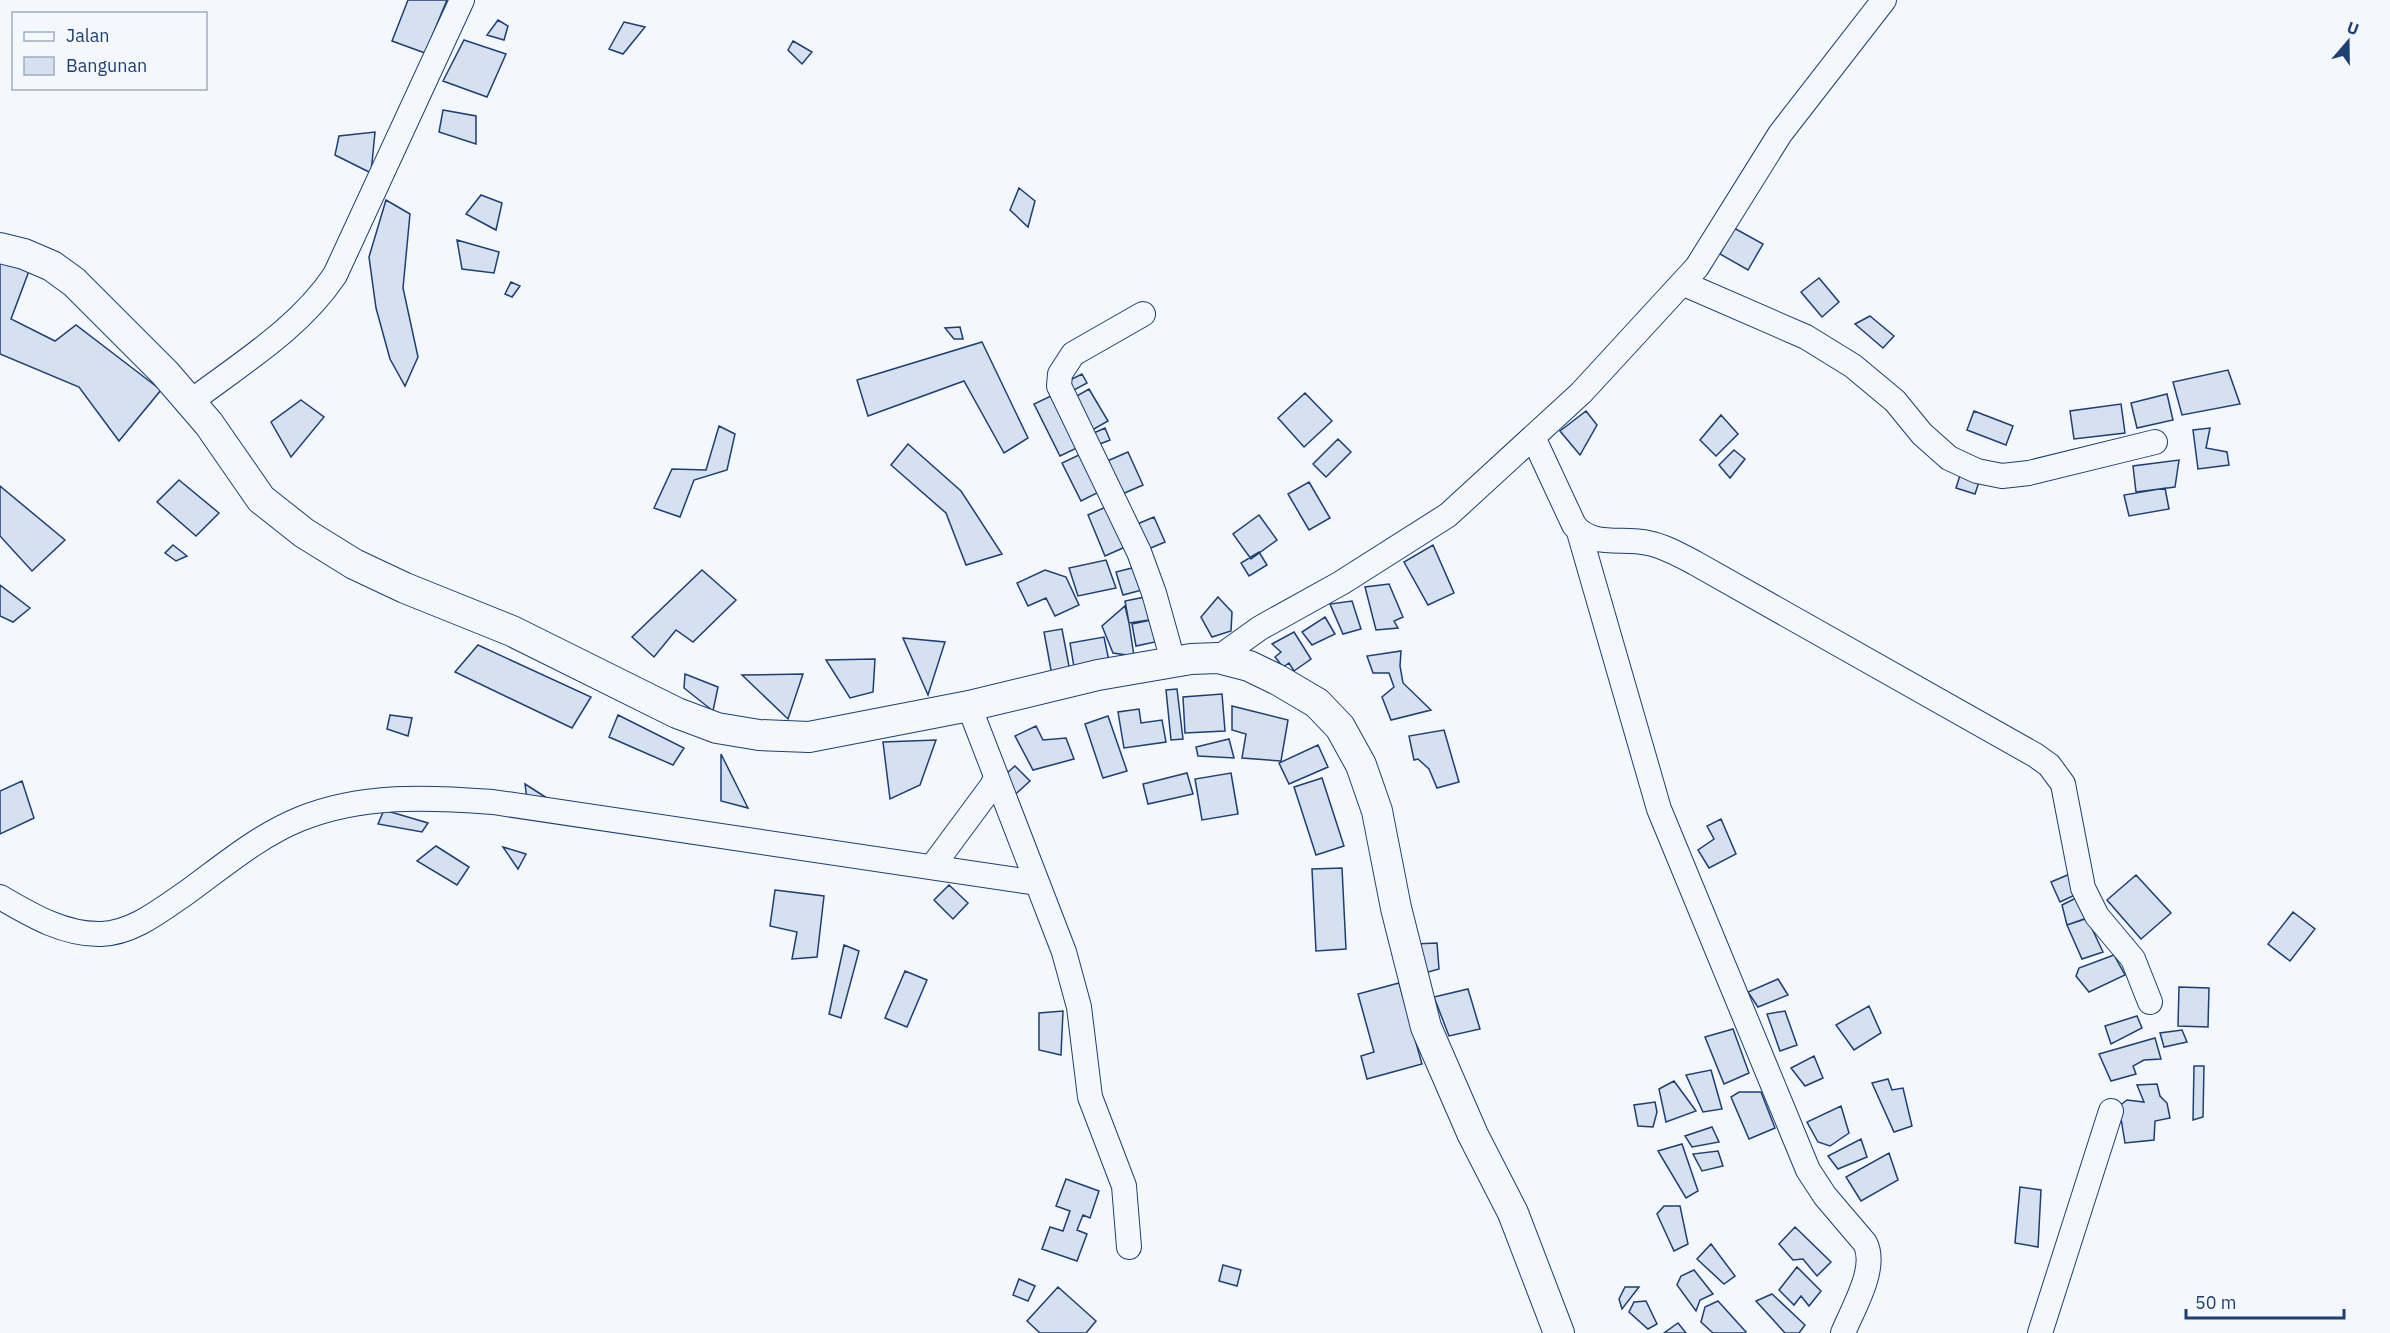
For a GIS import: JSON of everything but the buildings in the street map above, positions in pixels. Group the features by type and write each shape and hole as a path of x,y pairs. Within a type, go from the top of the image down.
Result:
{"main road":[{"path":"0,248 24,254 52,266 74,282 165,373 209,424 261,499 304,533 354,564 405,588 512,631 687,717 717,728 759,735 809,737 969,706 1098,675 1173,661 1218,658 1249,666 1317,703 1341,727 1361,765 1377,811 1396,908 1426,1027 1473,1135 1513,1213 1559,1333"}],"street":[{"path":"189,403 301,318 320,297 335,275 462,0"},
{"path":"1218,658 1260,628 1341,583 1448,515 1581,393 1696,267 1780,134 1884,0"},
{"path":"1682,282 1806,337 1852,366 1895,401 1922,434 1949,458 1977,471 2002,476 2029,473 2155,442"},
{"path":"1143,314 1073,354 1060,374 1059,386 1146,568 1173,661"},
{"path":"1533,437 1579,532 1659,809 1808,1170 1825,1196 1865,1243 1869,1251 1869,1270 1843,1333"},
{"path":"1579,532 1594,539 1650,543 1686,558 2049,765 2063,784 2083,888 2089,903 2133,959 2150,1002"},
{"path":"969,706 1073,979 1084,1036 1090,1097 1124,1186 1129,1247"},
{"path":"932,867 992,786 996,777"},
{"path":"0,897 53,925 77,932 102,934 130,927 153,916 268,835 300,819 342,805 384,799 434,797 493,802 1037,883"},
{"path":"2040,1333 2111,1111"}]}
